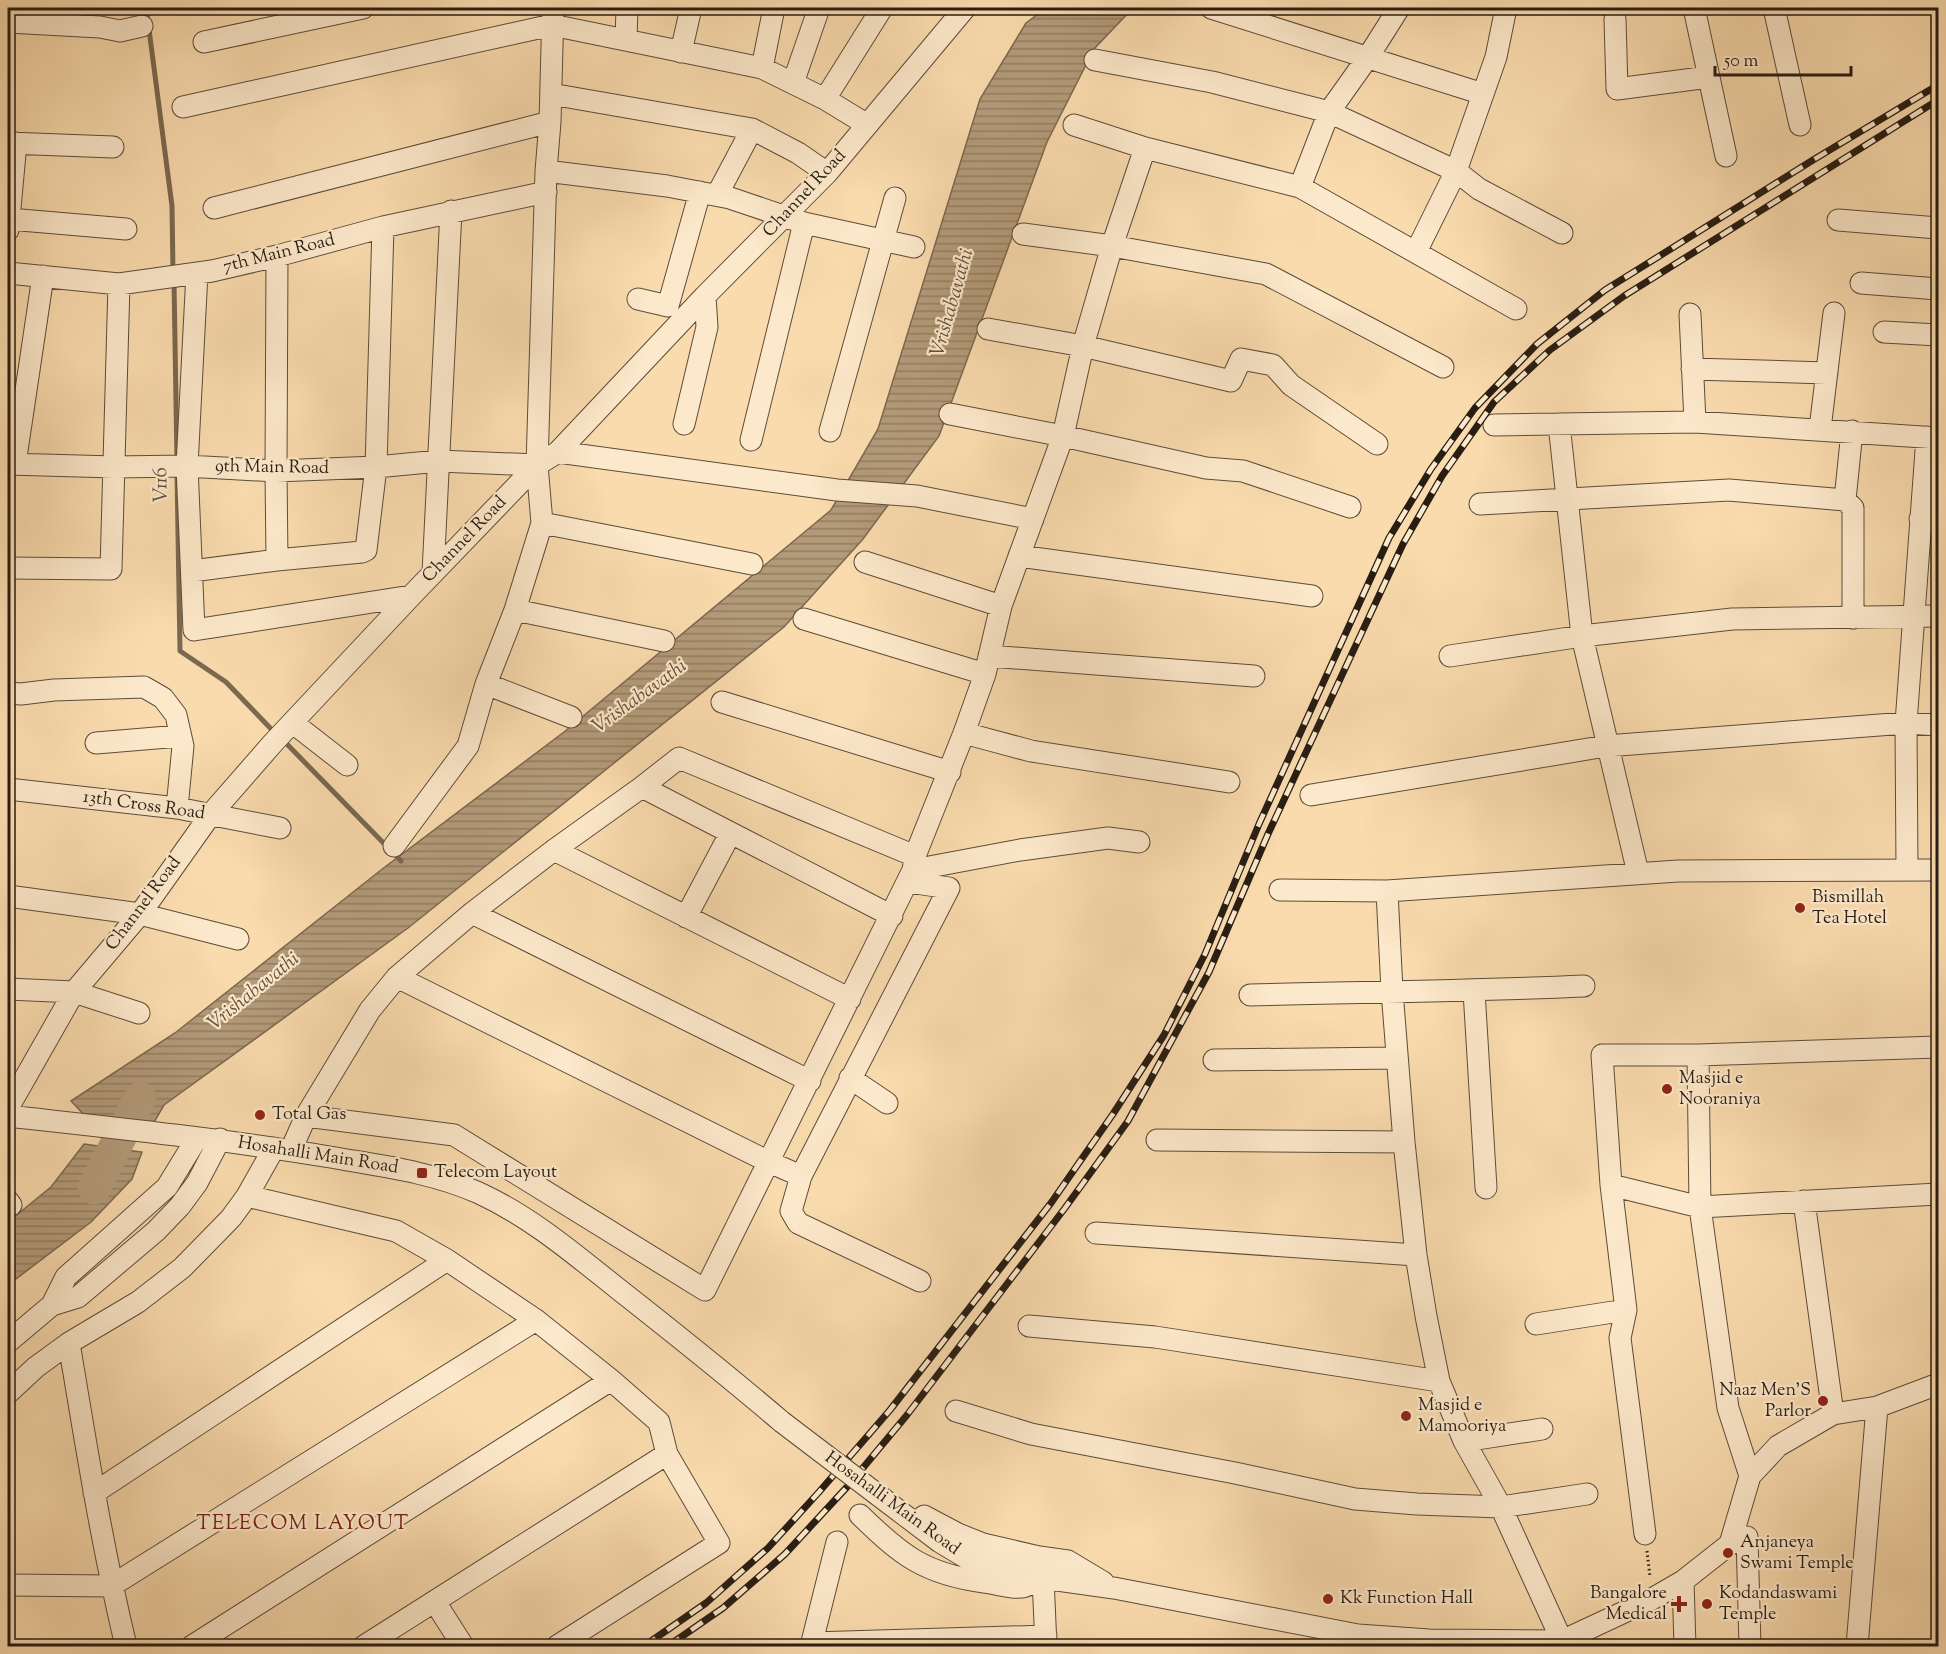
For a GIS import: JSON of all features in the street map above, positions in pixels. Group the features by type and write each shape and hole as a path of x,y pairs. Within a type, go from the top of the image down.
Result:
{"street":[{"path":"204,42 363,8"},
{"path":"626,40 627,8"},
{"path":"681,52 691,8"},
{"path":"762,68 774,8"},
{"path":"793,83 819,8"},
{"path":"825,99 882,8"},
{"name":"Channel Road","path":"8,1108 74,992 140,914 211,814 411,596 537,465 558,452 705,296 795,219 827,172 965,8"},
{"path":"1211,8 1483,94"},
{"path":"1300,187 1329,112 1399,8"},
{"path":"1416,252 1456,171 1496,57 1505,8"},
{"path":"1694,8 1726,156"},
{"path":"1774,8 1800,124"},
{"path":"394,846 468,746 486,684 514,610 542,524 537,465 553,16"},
{"path":"183,107 553,16 626,40 762,68 825,99 866,124"},
{"path":"1615,18 1617,89 1709,77"},
{"path":"8,22 100,27 120,31 142,26"},
{"path":"1095,60 1212,82 1329,112 1456,171 1479,189 1562,233"},
{"path":"550,94 752,129 798,153 827,172"},
{"path":"214,208 550,122"},
{"path":"1074,125 1145,148 1300,187 1516,309"},
{"path":"638,299 668,306 708,194 752,129"},
{"path":"113,147 12,143 8,225 126,229"},
{"path":"306,1116 454,1135 705,1290 892,916 913,869 987,665 1000,606 1064,436 1083,346 1112,246 1145,148"},
{"path":"546,171 730,198 795,219 914,247"},
{"name":"7th Main Road","path":"8,273 119,284 187,274 277,256 451,211 546,192"},
{"path":"830,431 895,198"},
{"path":"433,573 451,211"},
{"path":"751,440 795,219"},
{"path":"1838,220 1938,228"},
{"path":"192,572 366,550 376,466 382,227"},
{"path":"1023,234 1112,246 1266,274 1443,367"},
{"path":"277,256 277,560"},
{"path":"187,274 180,466 192,572 194,630 411,596"},
{"path":"11,464 43,276"},
{"path":"1861,283 1938,289"},
{"path":"8,567 111,569 119,284"},
{"path":"684,424 707,327 705,296"},
{"path":"1821,429 1834,313"},
{"path":"1690,314 1695,422"},
{"path":"988,329 1083,346 1231,381 1241,359 1273,365 1291,385 1377,444"},
{"path":"1884,332 1938,335"},
{"path":"1692,369 1827,373"},
{"path":"950,414 1064,436 1206,468 1243,471 1350,507"},
{"path":"1494,425 1695,422 1933,437 1929,520 1913,616 1906,723 1907,870"},
{"path":"1559,424 1582,636 1606,746 1638,873"},
{"path":"1845,500 1852,431"},
{"path":"558,452 837,490 916,496 1033,519"},
{"name":"9th Main Road","path":"11,464 180,466 276,471 439,460 537,465"},
{"path":"1480,504 1729,490 1845,500 1853,508 1853,618"},
{"path":"542,524 752,564"},
{"path":"1019,556 1312,596"},
{"path":"865,562 1000,606"},
{"path":"514,610 664,640"},
{"path":"1450,656 1582,636 1732,619 1938,616"},
{"path":"804,619 987,665 1254,676"},
{"path":"486,684 571,717"},
{"path":"8,693 144,687 163,698 176,715 183,746 177,808"},
{"path":"722,702 950,772"},
{"path":"1311,795 1606,746 1906,723 1938,725"},
{"path":"284,732 346,765"},
{"path":"964,733 1031,751 1229,782"},
{"path":"96,743 180,736"},
{"path":"8,1393 36,1367 69,1343 138,1302 182,1268 231,1218 306,1116 370,1010 397,977 472,913 679,759 949,888 801,1176 791,1211 798,1223 920,1281"},
{"path":"642,787 892,916"},
{"name":"13th Cross Road","path":"8,789 177,808 280,828"},
{"path":"686,917 730,834"},
{"path":"913,869 1108,838 1139,843"},
{"path":"554,850 850,999"},
{"path":"1280,890 1387,891 1678,871 1938,870"},
{"path":"1387,891 1404,1142 1416,1255 1425,1316 1439,1382 1464,1441 1501,1507 1562,1644"},
{"path":"8,896 140,914 238,939"},
{"path":"472,913 810,1081"},
{"path":"397,977 801,1176"},
{"path":"1250,995 1474,991 1584,986"},
{"path":"8,989 74,992 139,1013"},
{"path":"1474,991 1486,1188"},
{"path":"1645,1534 1620,1338 1626,1310 1611,1185 1602,1055 1698,1055 1938,1047"},
{"path":"1698,1055 1700,1207 1728,1408 1750,1476"},
{"path":"1214,1060 1397,1058"},
{"path":"850,1078 887,1103"},
{"name":"Hosahalli Main Road","path":"8,1116 220,1139 422,1173 451,1182 504,1205 549,1234 715,1365 782,1422 884,1495 940,1542 965,1557 1043,1578 1114,1588 1358,1641 1562,1644 1683,1581 1730,1544"},
{"path":"52,1305 66,1277 167,1187 192,1137"},
{"path":"8,1342 52,1305 78,1297 156,1231 180,1206 220,1139"},
{"path":"1157,1140 1404,1142"},
{"path":"1611,1185 1700,1207 1938,1194"},
{"path":"247,1196 396,1232 447,1260 536,1320 659,1422 667,1454 719,1543 557,1647"},
{"path":"1804,1201 1833,1414"},
{"path":"1096,1233 1416,1255"},
{"path":"94,1493 447,1260"},
{"path":"1536,1324 1626,1310"},
{"path":"8,1585 111,1586 536,1320"},
{"path":"1029,1326 1155,1337 1439,1382"},
{"path":"69,1343 111,1586 126,1647"},
{"path":"192,1647 611,1380"},
{"path":"1730,1544 1750,1476 1778,1446 1833,1414 1877,1407 1938,1384"},
{"path":"1857,1647 1877,1407"},
{"path":"956,1411 1031,1434 1235,1473 1355,1499 1501,1507 1587,1494"},
{"path":"1464,1441 1542,1429"},
{"path":"364,1647 667,1454"},
{"path":"884,1495 958,1534 1011,1552 1068,1561 1114,1588"},
{"path":"837,1542 812,1645 1046,1641 1043,1578 1021,1587 939,1573 903,1552 860,1515"},
{"path":"1730,1544 1747,1537 1750,1647"},
{"path":"1683,1581 1684,1647"},
{"path":"435,1602 463,1647"}],"path":[{"path":"1645,1534 1652,1599"}],"water":[{"path":"1046,8 1133,8 1094,49 1047,142 939,436 863,539 784,627 408,928 164,1105 153,1124 86,1117 71,1101 175,1033 381,870 564,732 831,510 878,429 980,99 1026,23"},
{"path":"84,1144 142,1152 132,1179 91,1222 8,1285 8,1222 51,1187"}],"waterway":[{"name":"V116","path":"143,8 147,14 172,206 173,273"},
{"name":"V116","path":"174,282 177,462"},
{"name":"V116","path":"177,474 180,651 226,682 275,733"},
{"name":"V116","path":"282,739 401,861"},
{"name":"Vrishabavathi","path":"94,1188 140,1098"}],"railway":[{"path":"644,1646 706,1603 768,1548 819,1492 890,1410 1051,1203 1113,1114 1164,1035 1205,954 1259,824 1389,538 1431,469 1475,408 1537,344 1605,290 1938,85"},
{"path":"668,1646 723,1608 785,1554 847,1487 907,1415 1065,1208 1128,1121 1209,972 1268,834 1403,544 1442,476 1494,402 1550,350 1624,296 1938,100"}],"place":[{"name":"Bismillah Tea Hotel","path":"1800,908"},
{"name":"Masjid e Nooraniya","path":"1667,1089"},
{"name":"Total Gas","path":"260,1115"},
{"name":"Telecom Layout","path":"422,1173"},
{"name":"Naaz Men'S Parlor","path":"1823,1401"},
{"name":"Masjid e Mamooriya","path":"1406,1416"},
{"name":"Anjaneya Swami Temple","path":"1728,1553"},
{"name":"Kk Function Hall","path":"1328,1599"},
{"name":"Bangalore Medical","path":"1679,1604"},
{"name":"Kodandaswami Temple","path":"1707,1604"}],"district":[{"name":"TELECOM LAYOUT","path":"303,1524"}]}
